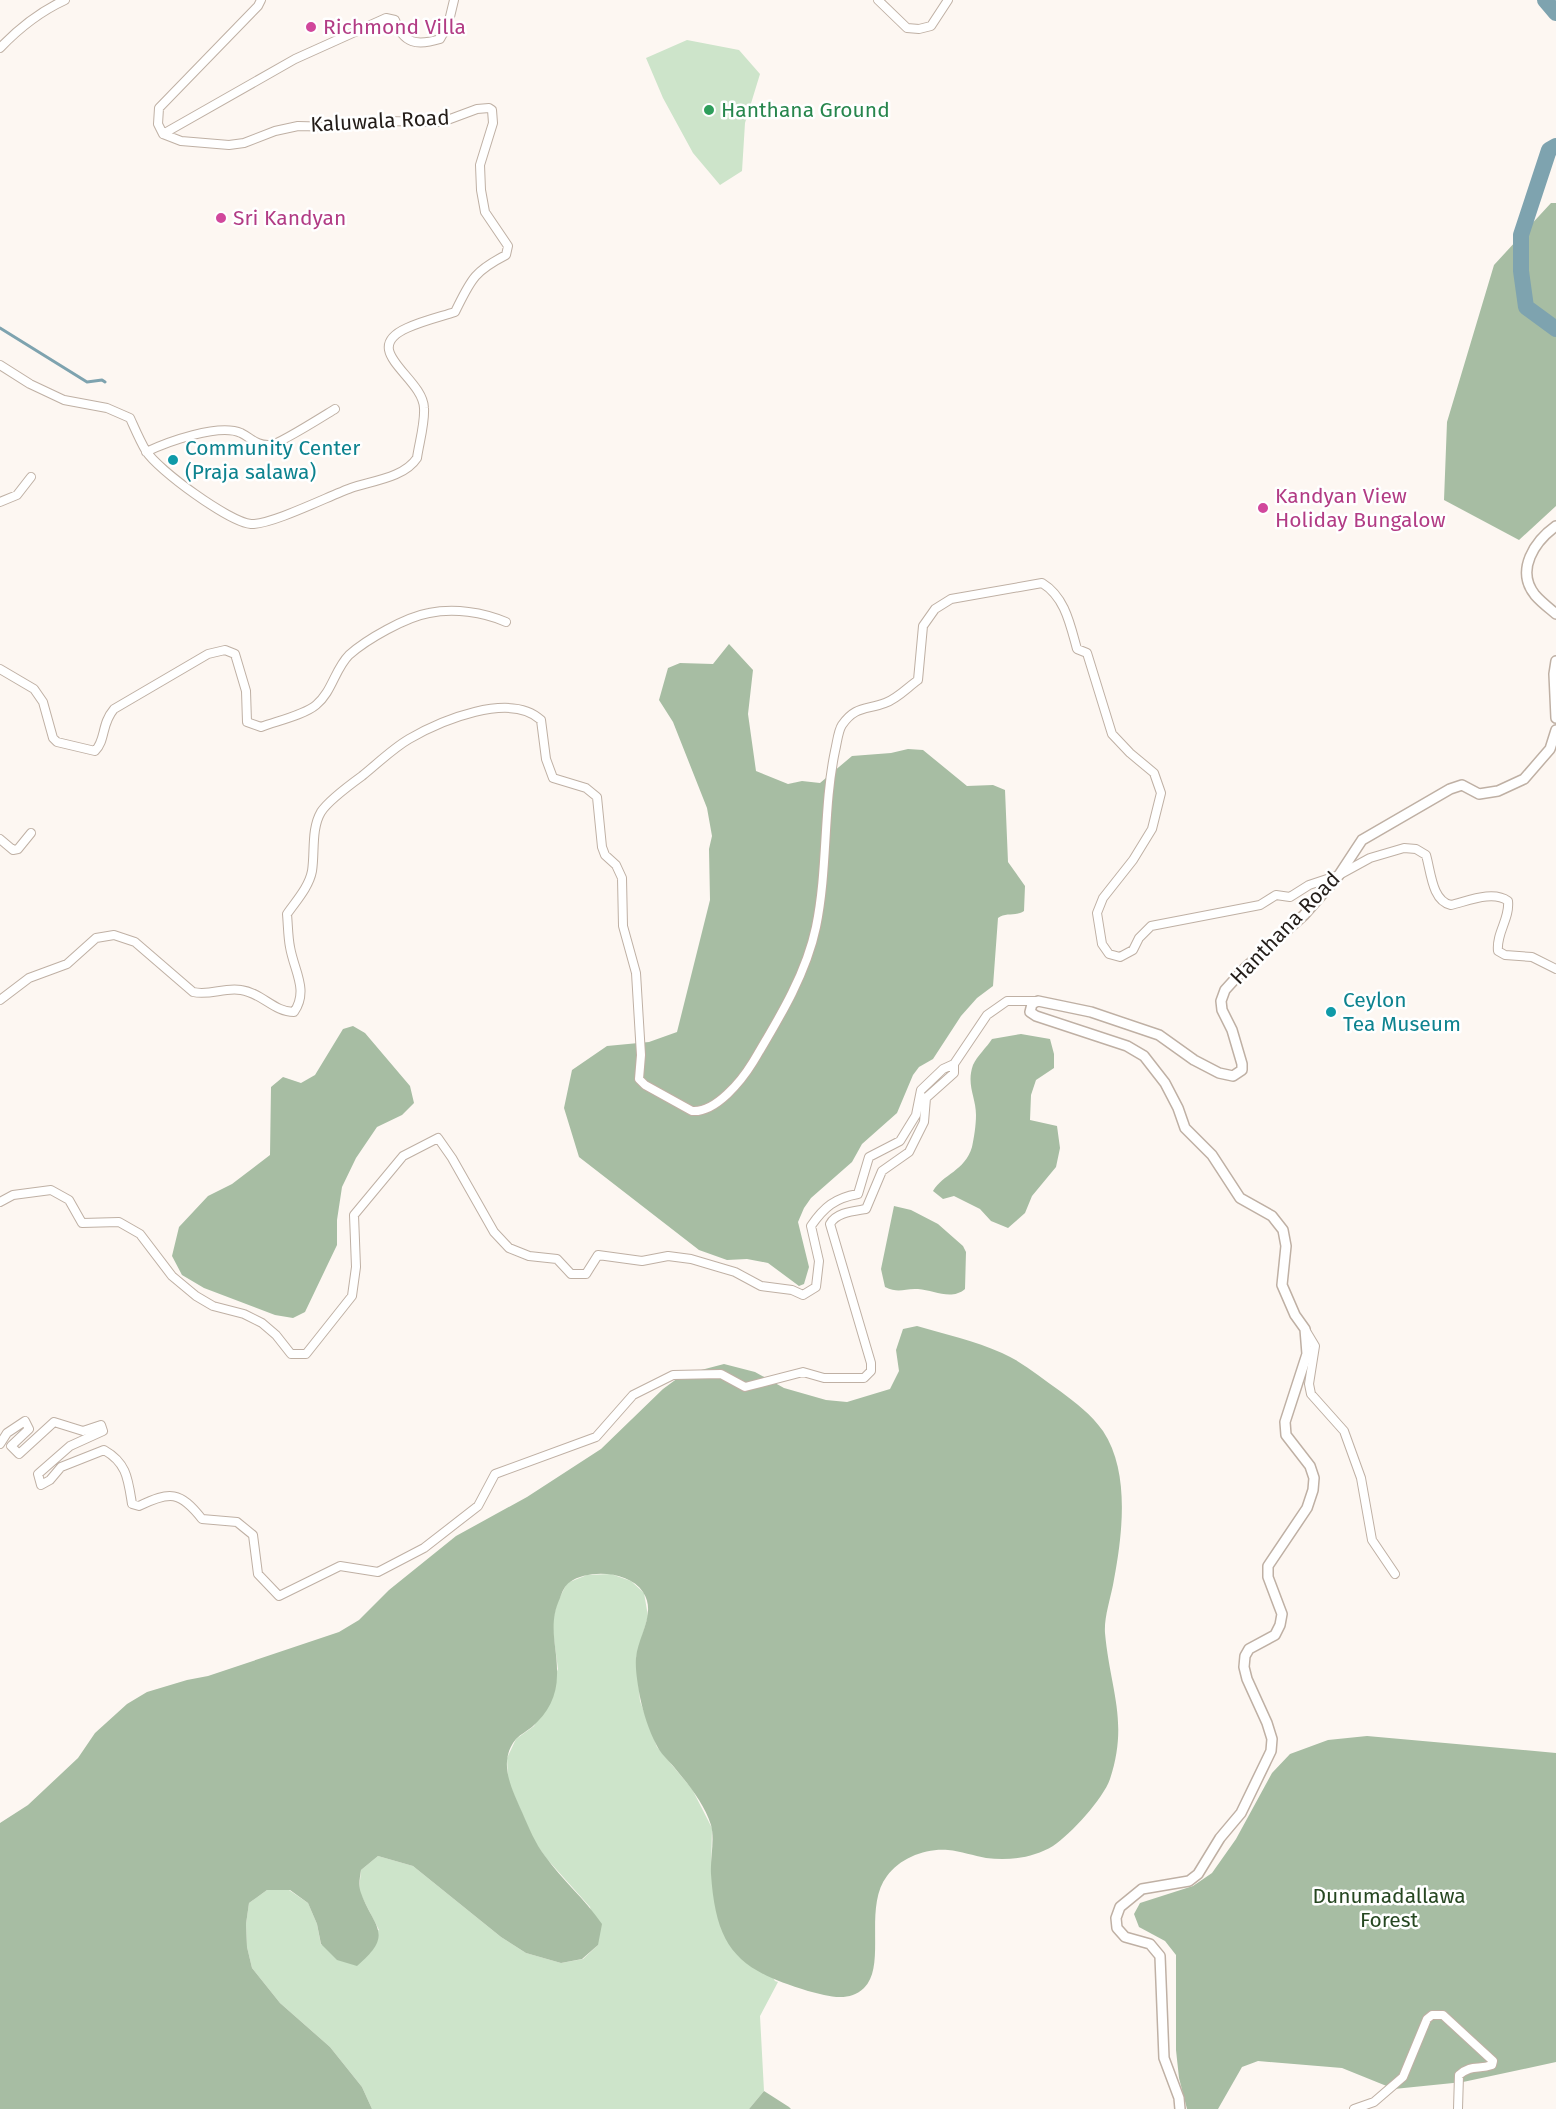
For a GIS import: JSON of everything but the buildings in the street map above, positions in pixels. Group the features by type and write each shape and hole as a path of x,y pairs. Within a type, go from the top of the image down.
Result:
{"street":[{"path":"0,48 16,31 38,14 65,0"},
{"path":"261,0 258,6 159,108 158,124 163,134 295,59 386,18 395,20 400,33 410,40 423,44 440,39 448,25 454,0"},
{"path":"878,0 907,28 919,29 931,26 948,0"},
{"name":"Kaluwala Road","path":"0,365 30,384 64,400 107,408 130,418 146,452 165,473 234,518 251,524 268,521 352,488 396,474 412,465 417,458 425,407 416,387 392,358 388,350 389,344 395,335 407,327 455,312 474,275 489,263 506,255 508,246 485,212 481,190 480,165 493,123 492,110 477,109 442,122 383,121 337,127 298,126 275,131 244,143 229,145 181,141 163,134"},
{"path":"146,452 190,435 229,430 241,433 253,442 271,445 335,410"},
{"path":"0,502 17,495 31,477"},
{"path":"1556,526 1532,550 1527,566 1528,580 1534,593 1556,614"},
{"path":"0,1000 29,978 68,964 96,938 114,935 135,942 193,992 205,995 230,989 243,990 262,998 284,1012 294,1011 301,1002 302,990 290,948 287,914 306,887 312,872 314,837 321,812 345,789 408,740 450,718 504,707 527,710 541,720 546,759 553,778 586,788 597,797 602,847 605,855 616,865 622,878 623,926 636,973 641,1055 639,1079 645,1085 683,1106 700,1112 715,1104 742,1080 777,1022 803,966 817,918 823,877 832,767 841,726 855,710 887,703 918,680 923,626 935,609 951,599 1042,583 1053,589 1064,607 1077,649 1087,653 1112,734 1154,773 1161,793 1152,829 1133,860 1103,898 1097,913 1102,944 1109,954 1120,957 1133,950 1139,938 1151,926 1260,905 1276,895 1290,897 1309,885 1339,875 1370,858 1404,848 1416,849 1426,855 1437,897 1444,904 1451,905 1502,896 1508,901 1509,910 1497,942 1498,951 1505,955 1532,957 1556,969"},
{"path":"0,669 34,689 43,702 53,738 57,742 95,751 100,746 106,718 114,709 208,654 225,650 235,654 246,691 247,722 261,728 314,707 323,699 347,656 383,631 428,613 444,611 486,614 506,622"},
{"path":"1556,662 1554,674 1556,718"},
{"name":"Hanthana Road","path":"1038,1001 1091,1012 1159,1035 1194,1060 1219,1073 1233,1076 1242,1070 1242,1064 1232,1030 1222,1011 1221,1001 1225,990 1245,968 1304,915 1339,875 1362,840 1450,789 1462,785 1479,794 1498,791 1524,779 1550,749 1556,730"},
{"path":"0,838 13,850 18,849 31,833"},
{"path":"0,1202 13,1195 51,1190 69,1200 82,1223 119,1222 140,1234 172,1276 196,1296 213,1306 244,1314 262,1323 276,1335 291,1354 306,1354 352,1296 356,1267 354,1215 403,1156 438,1138 494,1232 509,1248 529,1256 557,1259 571,1274 585,1274 598,1255 642,1261 668,1256 691,1259 735,1272 761,1286 792,1290 803,1295 816,1287 819,1261 811,1226 822,1210 843,1197 858,1194 869,1157 900,1141 916,1115 921,1090 943,1069 954,1064 987,1015 1007,1000 1038,1001"},
{"path":"1038,1001 1032,1005 1030,1012 1036,1016 1127,1046 1144,1056 1165,1083 1185,1128 1212,1155 1240,1198 1272,1216 1283,1230 1286,1246 1282,1285 1295,1315 1316,1346 1309,1384 1311,1394 1344,1431 1361,1478 1372,1540 1395,1574"},
{"path":"0,1444 7,1433 25,1421 29,1429 11,1446 19,1454 54,1422 83,1431 101,1425 103,1431 70,1446 38,1474 41,1485 50,1480 61,1467 104,1450 117,1457 128,1478 132,1504 139,1506 156,1497 176,1496 190,1504 202,1519 237,1522 253,1535 258,1574 279,1596 340,1566 378,1572 424,1548 478,1506 495,1474 596,1437 633,1395 673,1375 721,1374 745,1387 802,1372 824,1378 864,1378 871,1371 872,1363 830,1224 833,1219 844,1213 866,1209 882,1171 909,1152 924,1122 926,1098 954,1073 954,1064"},
{"path":"1180,2109 1179,2098 1164,2058 1160,1956 1150,1944 1125,1937 1117,1928 1116,1918 1120,1907 1142,1889 1189,1881 1198,1874 1220,1838 1241,1813 1271,1751 1272,1739 1244,1667 1245,1656 1249,1649 1275,1635 1280,1625 1282,1614 1268,1578 1268,1566 1307,1508 1313,1490 1314,1478 1310,1466 1286,1435 1285,1422 1307,1354 1305,1329"},
{"path":"1354,2109 1374,2102 1403,2078 1427,2019 1432,2015 1443,2015 1493,2061 1492,2065 1469,2067 1459,2075 1458,2109"}],"green space":[{"name":"Hanthana Ground","path":"687,40 739,50 760,74 745,123 742,171 720,185 693,153 663,98 646,58"},
{"path":"1551,203 1556,203 1556,506 1519,540 1444,500 1447,422 1494,265"},
{"path":"729,644 753,670 748,714 756,771 788,784 802,781 820,783 852,756 891,753 908,749 923,750 967,786 993,785 1005,790 1008,862 1025,886 1024,911 998,918 993,986 977,998 961,1016 933,1059 919,1067 913,1075 897,1113 862,1144 852,1162 811,1198 804,1208 798,1222 809,1267 804,1284 799,1286 768,1263 747,1259 727,1260 699,1250 579,1157 564,1108 572,1070 607,1046 649,1042 677,1032 710,900 709,849 712,836 707,808 673,722 659,700 668,668 680,663 713,664"},
{"path":"353,1026 365,1033 410,1086 414,1103 402,1115 377,1127 356,1158 342,1187 337,1220 337,1245 305,1312 293,1318 275,1315 204,1288 182,1275 172,1256 179,1227 208,1196 232,1184 270,1155 271,1087 283,1077 301,1083 315,1075 343,1029"},
{"path":"1021,1034 1050,1039 1054,1054 1054,1068 1036,1080 1031,1095 1030,1120 1057,1126 1060,1148 1056,1167 1032,1196 1025,1213 1008,1228 991,1221 980,1209 954,1196 943,1199 933,1191 942,1180 964,1162 972,1147 976,1115 971,1085 973,1065 992,1039"},
{"path":"894,1206 911,1210 938,1224 963,1246 966,1252 965,1289 948,1295 918,1289 895,1290 885,1287 881,1269"},
{"path":"917,1326 992,1349 1032,1370 1093,1419 1103,1431 1118,1466 1122,1506 1121,1527 1105,1627 1118,1722 1115,1758 1110,1779 1101,1796 1086,1816 1053,1846 1037,1853 1012,1859 995,1859 953,1851 931,1851 914,1855 899,1864 887,1876 880,1889 875,1919 874,1966 871,1978 864,1988 852,1996 838,1997 808,1991 784,1983 748,1965 735,1953 718,1921 711,1874 713,1837 711,1825 695,1794 658,1747 641,1703 636,1663 637,1650 646,1625 647,1600 637,1585 619,1576 587,1575 570,1582 562,1593 554,1618 557,1683 553,1697 538,1722 516,1739 510,1748 507,1766 514,1794 538,1846 602,1924 598,1945 582,1959 561,1963 526,1953 501,1937 413,1866 378,1856 361,1870 359,1884 378,1931 378,1938 369,1955 357,1966 337,1960 321,1944 317,1924 308,1903 290,1890 267,1890 249,1903 246,1924 247,1947 252,1968 280,2003 330,2047 362,2087 372,2109 0,2109 0,1823 28,1805 78,1758 95,1733 127,1704 147,1692 208,1676 339,1632 359,1620 389,1590 456,1536 527,1497 601,1449 663,1389 682,1375 724,1364 755,1372 784,1388 826,1400 847,1402 890,1389 899,1371 896,1350 903,1329"},
{"path":"611,1574 631,1581 644,1593 648,1616 636,1658 640,1701 657,1747 692,1789 712,1828 711,1873 775,1981 778,1982 760,2016 764,2091 749,2109 372,2109 362,2087 330,2047 280,2003 252,1968 247,1947 246,1924 249,1903 267,1890 289,1890 308,1903 317,1924 321,1945 379,1930 359,1891 361,1870 378,1856 413,1866 501,1937 526,1953 561,1963 583,1959 598,1945 590,1907 534,1841 508,1781 507,1758 516,1739 534,1726 558,1669 552,1624 557,1603 567,1583 587,1575"},
{"name":"Dunumadallawa Forest","path":"1367,1736 1556,1753 1556,2062 1463,2082 1394,2089 1342,2068 1258,2061 1242,2067 1218,2109 1187,2109 1179,2078 1176,2050 1176,1955 1165,1941 1139,1927 1134,1914 1140,1903 1193,1886 1212,1873 1236,1839 1272,1773 1290,1754 1328,1740"},
{"path":"764,2091 789,2107 791,2109 749,2109"}],"waterway":[{"path":"1545,0 1556,13"},
{"path":"1556,146 1549,150 1521,235 1521,271 1526,307 1556,329"},
{"path":"0,328 87,382 102,380 105,382"}],"place":[{"name":"Richmond Villa","path":"311,27"},
{"name":"Hanthana Ground","path":"709,110"},
{"name":"Sri Kandyan","path":"221,218"},
{"name":"Community Center (Praja salawa)","path":"173,460"},
{"name":"Kandyan View Holiday Bungalow","path":"1263,508"},
{"name":"Ceylon Tea Museum","path":"1331,1012"}]}
